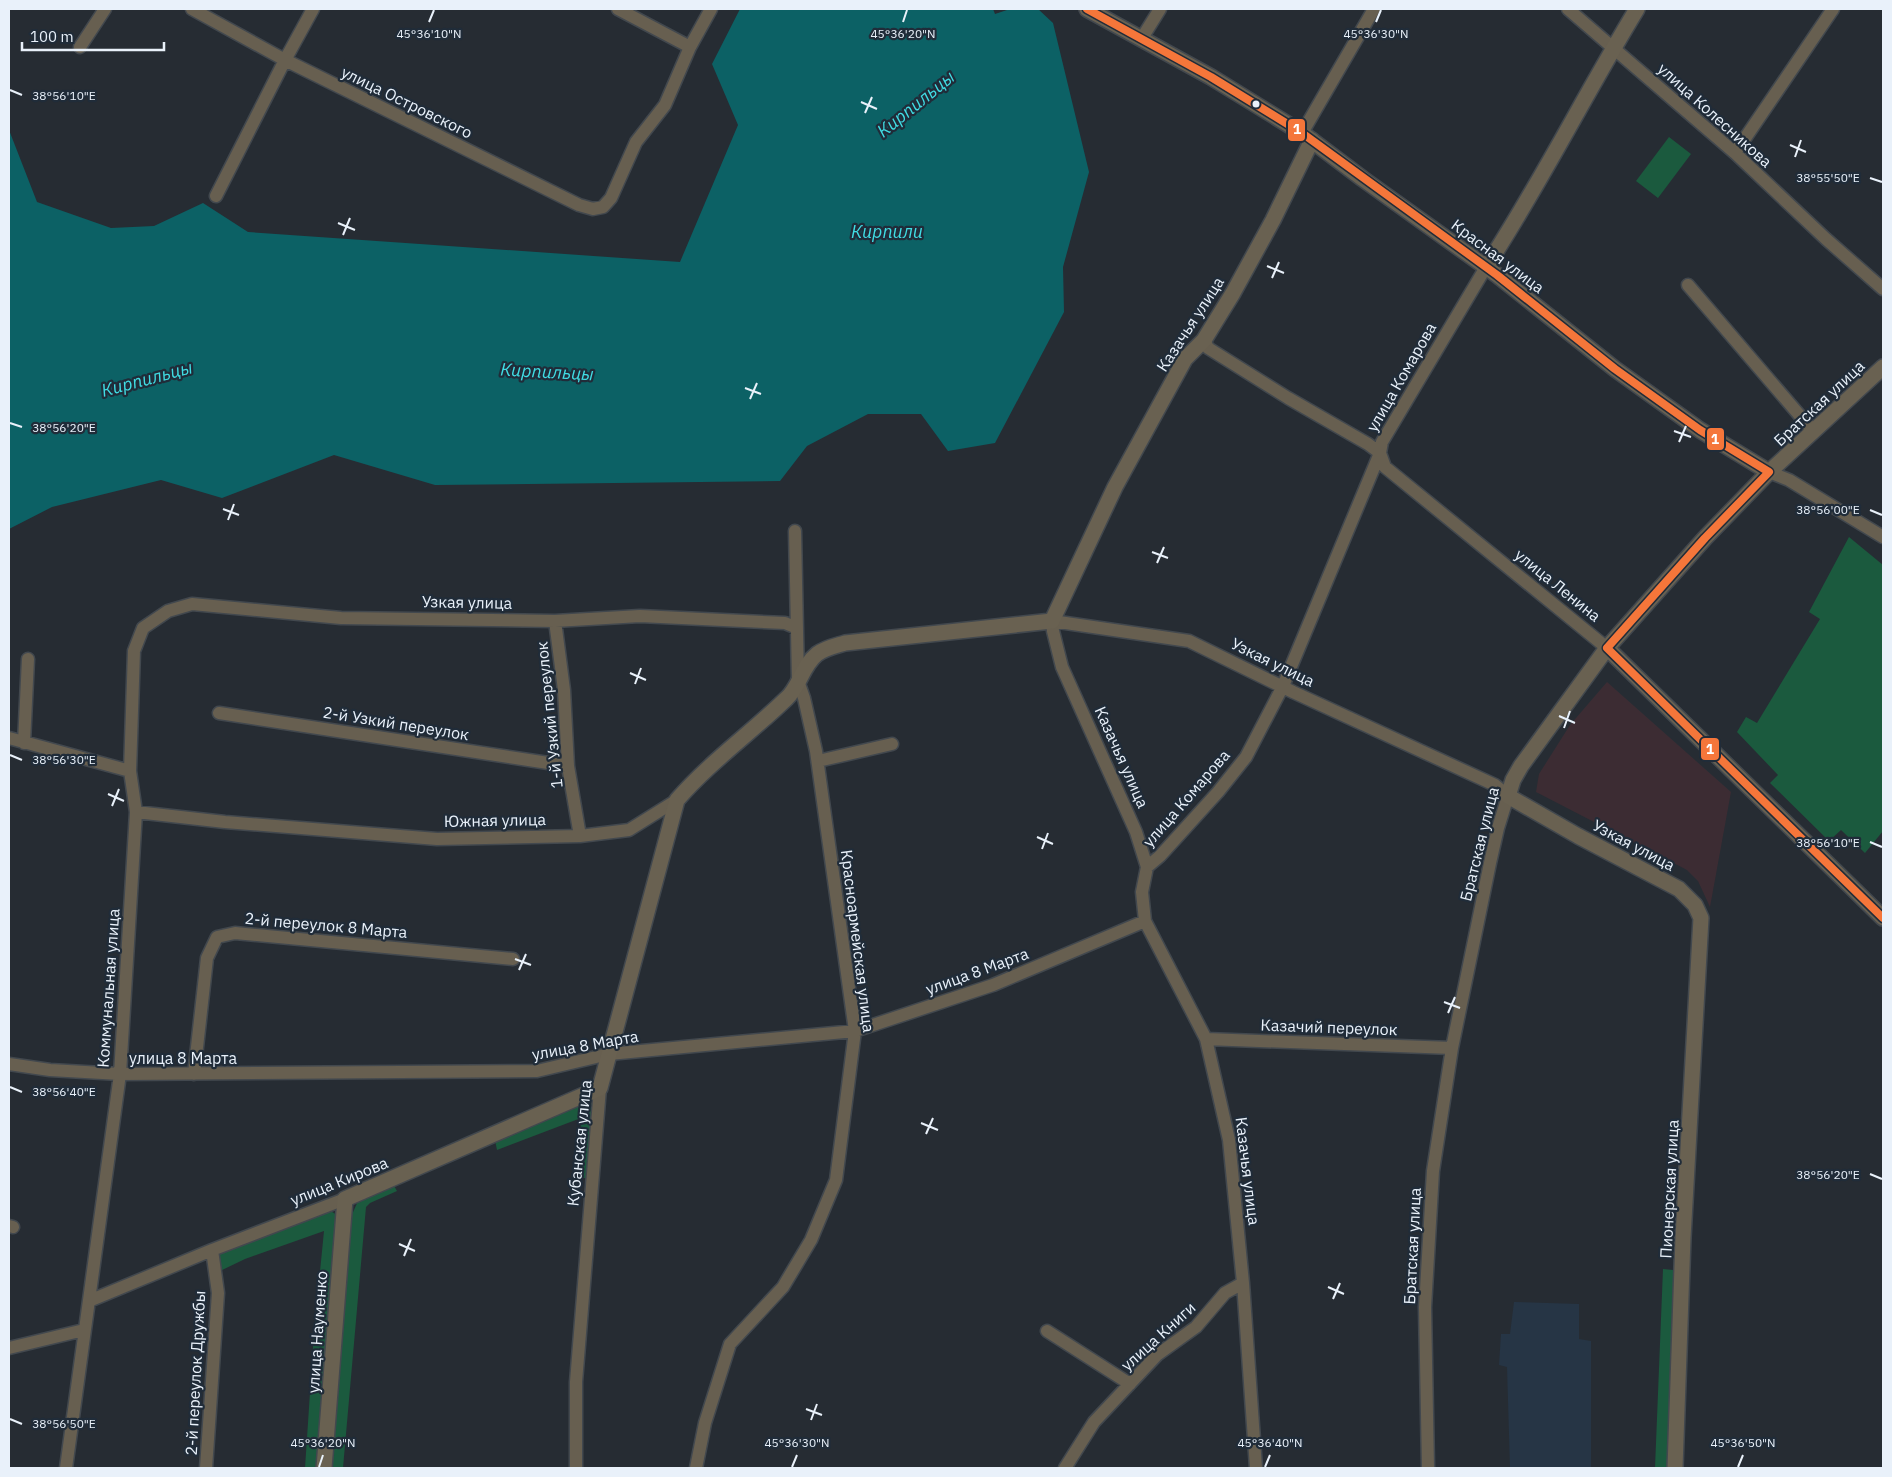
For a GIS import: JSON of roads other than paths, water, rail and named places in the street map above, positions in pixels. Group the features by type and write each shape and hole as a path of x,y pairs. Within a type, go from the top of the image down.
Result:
{"main road":[{"name":"Красная улица","path":"1087,9 1211,77 1307,136 1486,267 1615,369 1700,430 1769,472"},
{"name":"улица Комарова","path":"1486,267 1548,166 1637,9"},
{"name":"Казачья улица","path":"1052,621 1115,487 1185,360 1204,340 1233,293 1273,220 1307,136"},
{"name":"Братская улица","path":"1508,796 1513,780 1522,766 1607,648 1705,538 1769,472 1883,367"},
{"name":"Узкая улица","path":"798,681 805,668 818,653 845,643 1052,621"},
{"name":"улица Ленина","path":"1607,648 1883,918"},
{"name":"Южная улица","path":"677,800 694,781 788,697 798,681"},
{"name":"Узкая улица","path":"1508,796 1578,836 1679,889 1689,898 1698,912"},
{"name":"Кубанская улица","path":"600,1088 677,800"},
{"name":"Пионерская улица","path":"1675,1468 1683,1238 1701,929 1698,912"},
{"name":"улица Кирова","path":"345,1199 600,1088"},
{"name":"улица Науменко","path":"324,1468 345,1199"}],"street":[{"path":"80,47 104,9"},
{"name":"улица Островского","path":"192,9 285,60 579,205 593,209 602,207 610,198 636,142 666,105 690,47"},
{"path":"216,196 313,9"},
{"path":"618,9 690,47 711,9"},
{"path":"1142,38 1160,9"},
{"name":"Казачья улица","path":"1307,136 1374,9"},
{"name":"улица Колесникова","path":"1568,9 1735,153 1826,239 1883,289"},
{"path":"1735,153 1833,9"},
{"name":"улица Комарова","path":"1147,866 1160,856 1218,792 1246,757 1283,686 1380,453 1382,442 1486,267"},
{"path":"1688,285 1813,431"},
{"name":"улица Ленина","path":"1204,340 1208,348 1380,453 1385,467 1607,648"},
{"name":"Красная улица","path":"1769,472 1789,480 1883,537"},
{"name":"Красноармейская улица","path":"696,1468 705,1423 730,1344 782,1287 811,1240 836,1180 855,1031 818,761 804,698 798,681 795,531"},
{"name":"Узкая улица","path":"143,628 168,611 192,604 341,618 555,621 640,616 785,623 797,628"},
{"name":"1-й Узкий переулок","path":"555,621 564,690 568,766 580,836"},
{"name":"Казачья улица","path":"1052,621 1062,667 1136,832 1147,866 1142,892 1145,921 1206,1039 1229,1140 1243,1283 1256,1468"},
{"name":"Узкая улица","path":"1052,621 1189,641 1293,692 1495,786 1508,796"},
{"name":"Коммунальная улица","path":"66,1468 120,1074 136,812 130,771 134,651 143,628"},
{"path":"24,743 28,659"},
{"name":"2-й Узкий переулок","path":"219,713 568,766"},
{"path":"9,738 130,771"},
{"path":"818,761 892,744"},
{"name":"Братская улица","path":"1428,1468 1425,1307 1433,1171 1452,1048 1490,863 1508,796"},
{"name":"Южная улица","path":"136,812 225,822 437,839 580,836 629,830 677,800"},
{"name":"улица 8 Марта","path":"9,1064 50,1070 120,1074 537,1072 609,1054 855,1031 993,985 1145,921"},
{"name":"2-й переулок 8 Марта","path":"194,1074 207,958 218,937 235,932 513,959"},
{"name":"Казачий переулок","path":"1206,1039 1452,1048"},
{"name":"Кубанская улица","path":"576,1468 576,1382 600,1088"},
{"name":"улица Кирова","path":"89,1301 212,1250 345,1199"},
{"name":"2-й переулок Дружбы","path":"206,1468 218,1294 212,1250"},
{"name":"улица Книги","path":"1066,1468 1094,1422 1156,1355 1196,1327 1225,1293 1243,1283"},
{"path":"9,1348 84,1330"},
{"path":"1047,1331 1130,1384"}],"water":[{"name":"Кирпили","path":"740,9 993,9 995,14 1010,9 1038,9 1053,23 1089,172 1063,267 1064,312 995,443 948,451 921,414 868,414 807,446 780,481 435,485 334,455 222,498 161,480 52,507 9,529 9,130 37,202 111,228 154,226 203,203 248,232 680,262 738,125 712,64"}],"water label":[{"name":"Кирпильцы","path":"916,104"},
{"name":"Кирпильцы","path":"547,372"},
{"name":"Кирпильцы","path":"147,379"}]}
